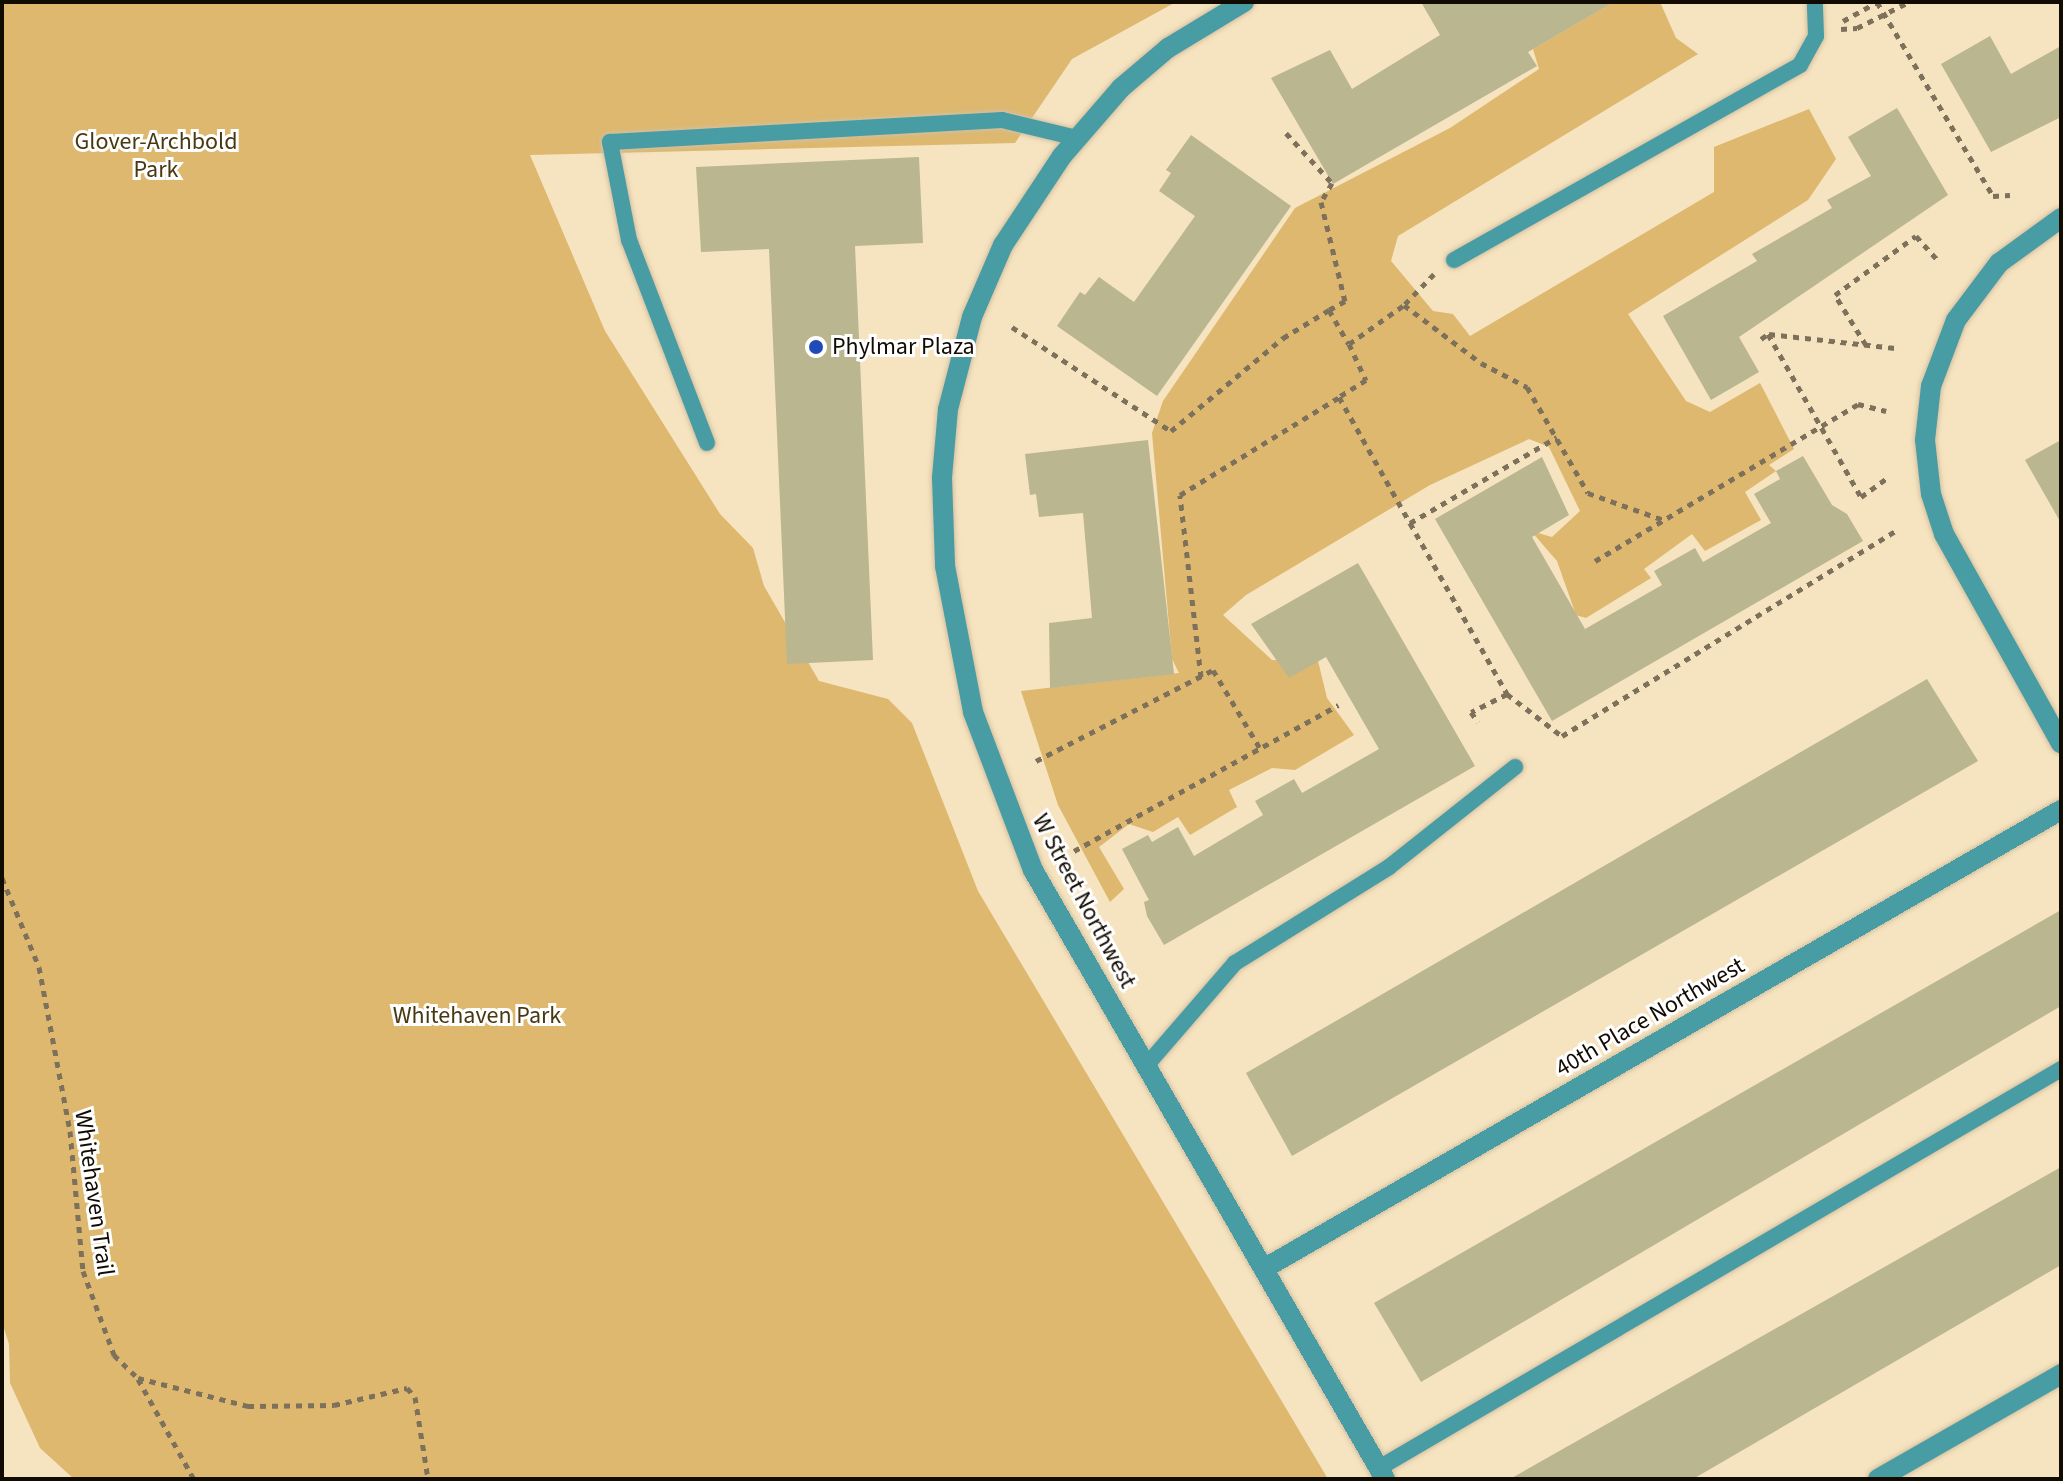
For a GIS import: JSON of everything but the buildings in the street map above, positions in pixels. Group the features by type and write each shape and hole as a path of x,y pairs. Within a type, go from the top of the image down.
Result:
{"street":[{"name":"W Street Northwest","path":"1244,2 1151,61 1077,138 1003,245 972,317 948,409 941,513 950,603 973,712 1016,832 1054,909 1382,1474"},
{"path":"2056,221 1999,263 1956,320 1931,386 1925,440 1931,494 1944,534 2061,743"},
{"name":"40th Place Northwest","path":"1265,1268 2061,810"},
{"path":"1878,1479 2061,1374"}],"lane":[{"path":"1454,260 1800,65 1816,26 1815,2"},
{"path":"707,443 629,240 610,142 1002,120 1077,138"},
{"path":"1146,1066 1235,963 1389,867 1515,767"},
{"path":"1382,1474 2061,1069"}],"path":[{"path":"1816,26 1845,21 1877,2 1993,196 2010,195"},
{"path":"1816,26 1857,28 1909,2"},
{"path":"1012,327 1171,431 1283,338 1345,301 1321,202 1332,183 1286,133"},
{"path":"1866,345 1835,295 1916,236 1940,263"},
{"path":"1349,344 1404,305 1454,260"},
{"path":"1404,305 1481,363 1527,387 1588,493 1664,520"},
{"path":"1201,677 1180,495 1366,380 1329,310"},
{"path":"1768,334 1861,497 1886,479"},
{"path":"1761,339 1768,334 1895,348"},
{"path":"1339,397 1507,694 1562,736 1899,529"},
{"path":"1595,561 1858,404 1886,411"},
{"path":"1410,523 1557,437"},
{"path":"1036,761 1213,670 1261,750"},
{"path":"1478,722 1471,712 1507,694"},
{"path":"1074,851 1245,753 1261,750 1338,705"},
{"name":"Whitehaven Trail","path":"2,878 39,967 70,1131 83,1271 114,1355 138,1378 194,1479"},
{"path":"138,1378 248,1406 334,1405 407,1388 415,1397 428,1479"}],"green space":[{"name":"Whitehaven Park","path":"2,2 1176,2 1072,59 1015,143 530,155 605,331 720,514 753,548 764,586 819,681 888,699 912,723 978,891 1328,1479 74,1479 40,1448 10,1383 9,1344 2,1322"},
{"path":"1614,2 1660,2 1676,38 1698,54 1398,236 1391,261 1433,311 1453,314 1470,336 1714,192 1714,147 1809,109 1836,159 1808,200 1628,314 1686,401 1710,412 1760,383 1794,449 1769,465 1776,471 1745,492 1761,520 1705,551 1692,534 1644,569 1651,578 1586,618 1576,615 1557,561 1531,531 1552,537 1580,511 1549,447 1529,439 1430,485 1246,595 1223,615 1272,660 1318,661 1327,698 1354,735 1295,770 1272,768 1229,790 1237,807 1190,835 1178,817 1153,832 1129,824 1099,847 1124,889 1110,902 1058,805 1021,691 1179,673 1172,659 1152,433 1163,401 1295,208 1450,128 1539,69 1533,49"}],"place":[{"name":"Phylmar Plaza","path":"816,347"}],"park label":[{"name":"Glover-Archbold Park","path":"156,156"}]}
